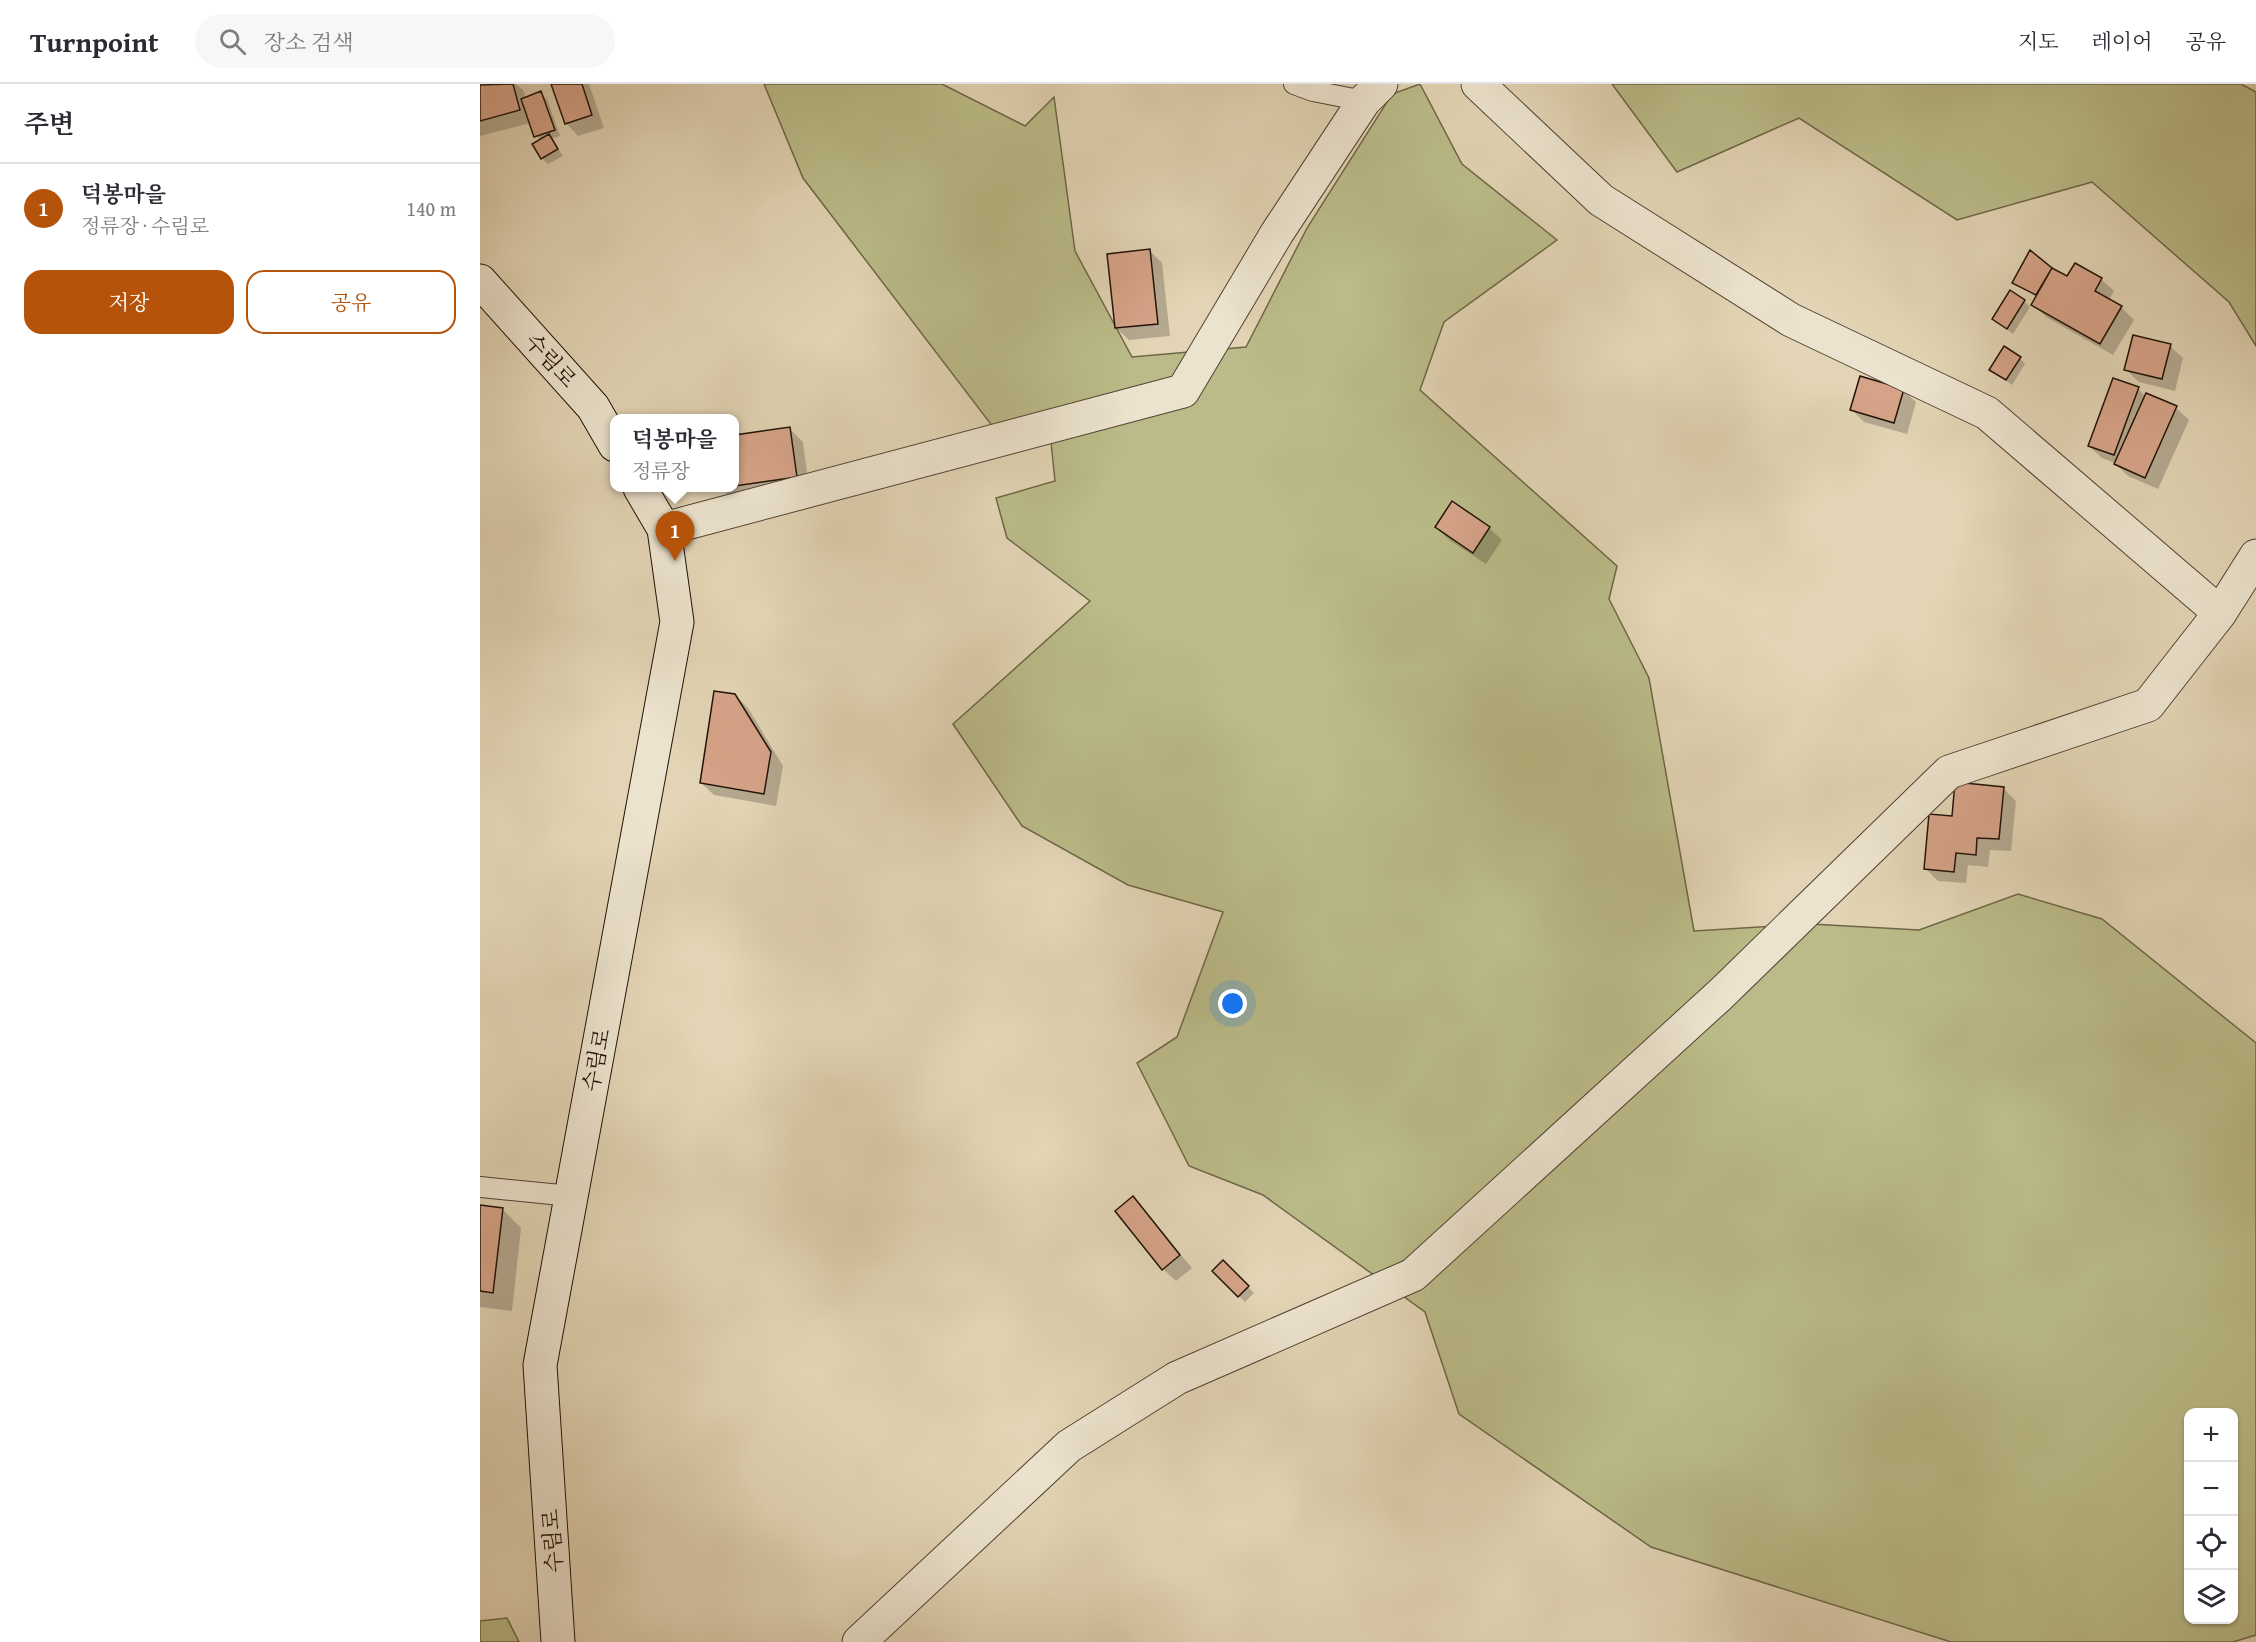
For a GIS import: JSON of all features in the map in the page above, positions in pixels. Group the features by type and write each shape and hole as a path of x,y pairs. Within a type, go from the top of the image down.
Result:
{"street":[{"path":"1478,84 1600,201 1791,320 1987,413 2220,613"},
{"path":"664,529 1183,391 1277,233 1372,93"},
{"name":"수림로","path":"480,281 593,407 610,436"},
{"name":"수림로","path":"558,1642 540,1365 677,622 664,529 642,492"},
{"path":"859,1642 1069,1446 1177,1378 1413,1275 1721,994 1949,772 2148,705 2220,613 2256,556"}],"lane":[{"path":"1294,84 1312,91 1372,93"},
{"path":"480,1187 571,1196"}],"green space":[{"path":"764,84 942,84 1025,126 1054,97 1075,251 1132,357 1246,347 1307,228 1392,94 1420,84 1462,164 1557,240 1444,322 1420,390 1617,566 1609,599 1649,678 1694,931 1811,924 1919,930 2018,894 2102,919 2256,1043 2256,1635 2233,1642 1951,1642 1651,1547 1459,1414 1425,1312 1263,1195 1189,1166 1137,1063 1177,1037 1223,912 1128,885 1022,826 953,724 1090,601 1007,538 996,498 1055,481 1048,413 993,427 803,178"},
{"path":"1612,84 2241,84 2256,92 2256,346 2229,302 2092,182 1957,220 1799,118 1677,172"},
{"path":"507,1618 519,1642 480,1642 480,1621"}],"building":[{"path":"513,84 520,110 480,121 480,85"},
{"path":"551,84 582,84 592,115 565,124"},
{"path":"541,91 555,130 534,137 521,99"},
{"path":"549,134 558,149 541,159 532,144"},
{"path":"1150,249 1158,324 1115,328 1107,254"},
{"path":"2030,250 2052,268 2036,295 2012,283"},
{"path":"2075,263 2102,278 2095,291 2122,306 2100,344 2031,305 2052,268 2067,276"},
{"path":"2010,290 2025,300 2007,329 1992,319"},
{"path":"2133,335 2171,344 2162,379 2124,370"},
{"path":"2004,346 2021,357 2006,380 1989,370"},
{"path":"1860,376 1904,389 1894,423 1850,410"},
{"path":"2113,378 2139,387 2114,455 2088,446"},
{"path":"2146,393 2177,406 2145,478 2114,464"},
{"path":"790,427 797,477 739,485 739,434"},
{"path":"1452,501 1490,527 1473,553 1435,527"},
{"path":"714,691 735,694 771,752 764,794 700,783"},
{"path":"1955,782 2004,787 1999,839 1977,838 1976,855 1956,853 1954,872 1924,869 1929,814 1952,816"},
{"path":"1133,1196 1180,1255 1162,1270 1115,1211"},
{"path":"480,1205 503,1208 493,1293 480,1291"},
{"path":"1223,1260 1249,1286 1238,1297 1212,1271"}],"place":[{"name":"덕봉마을","path":"675,561"}]}
